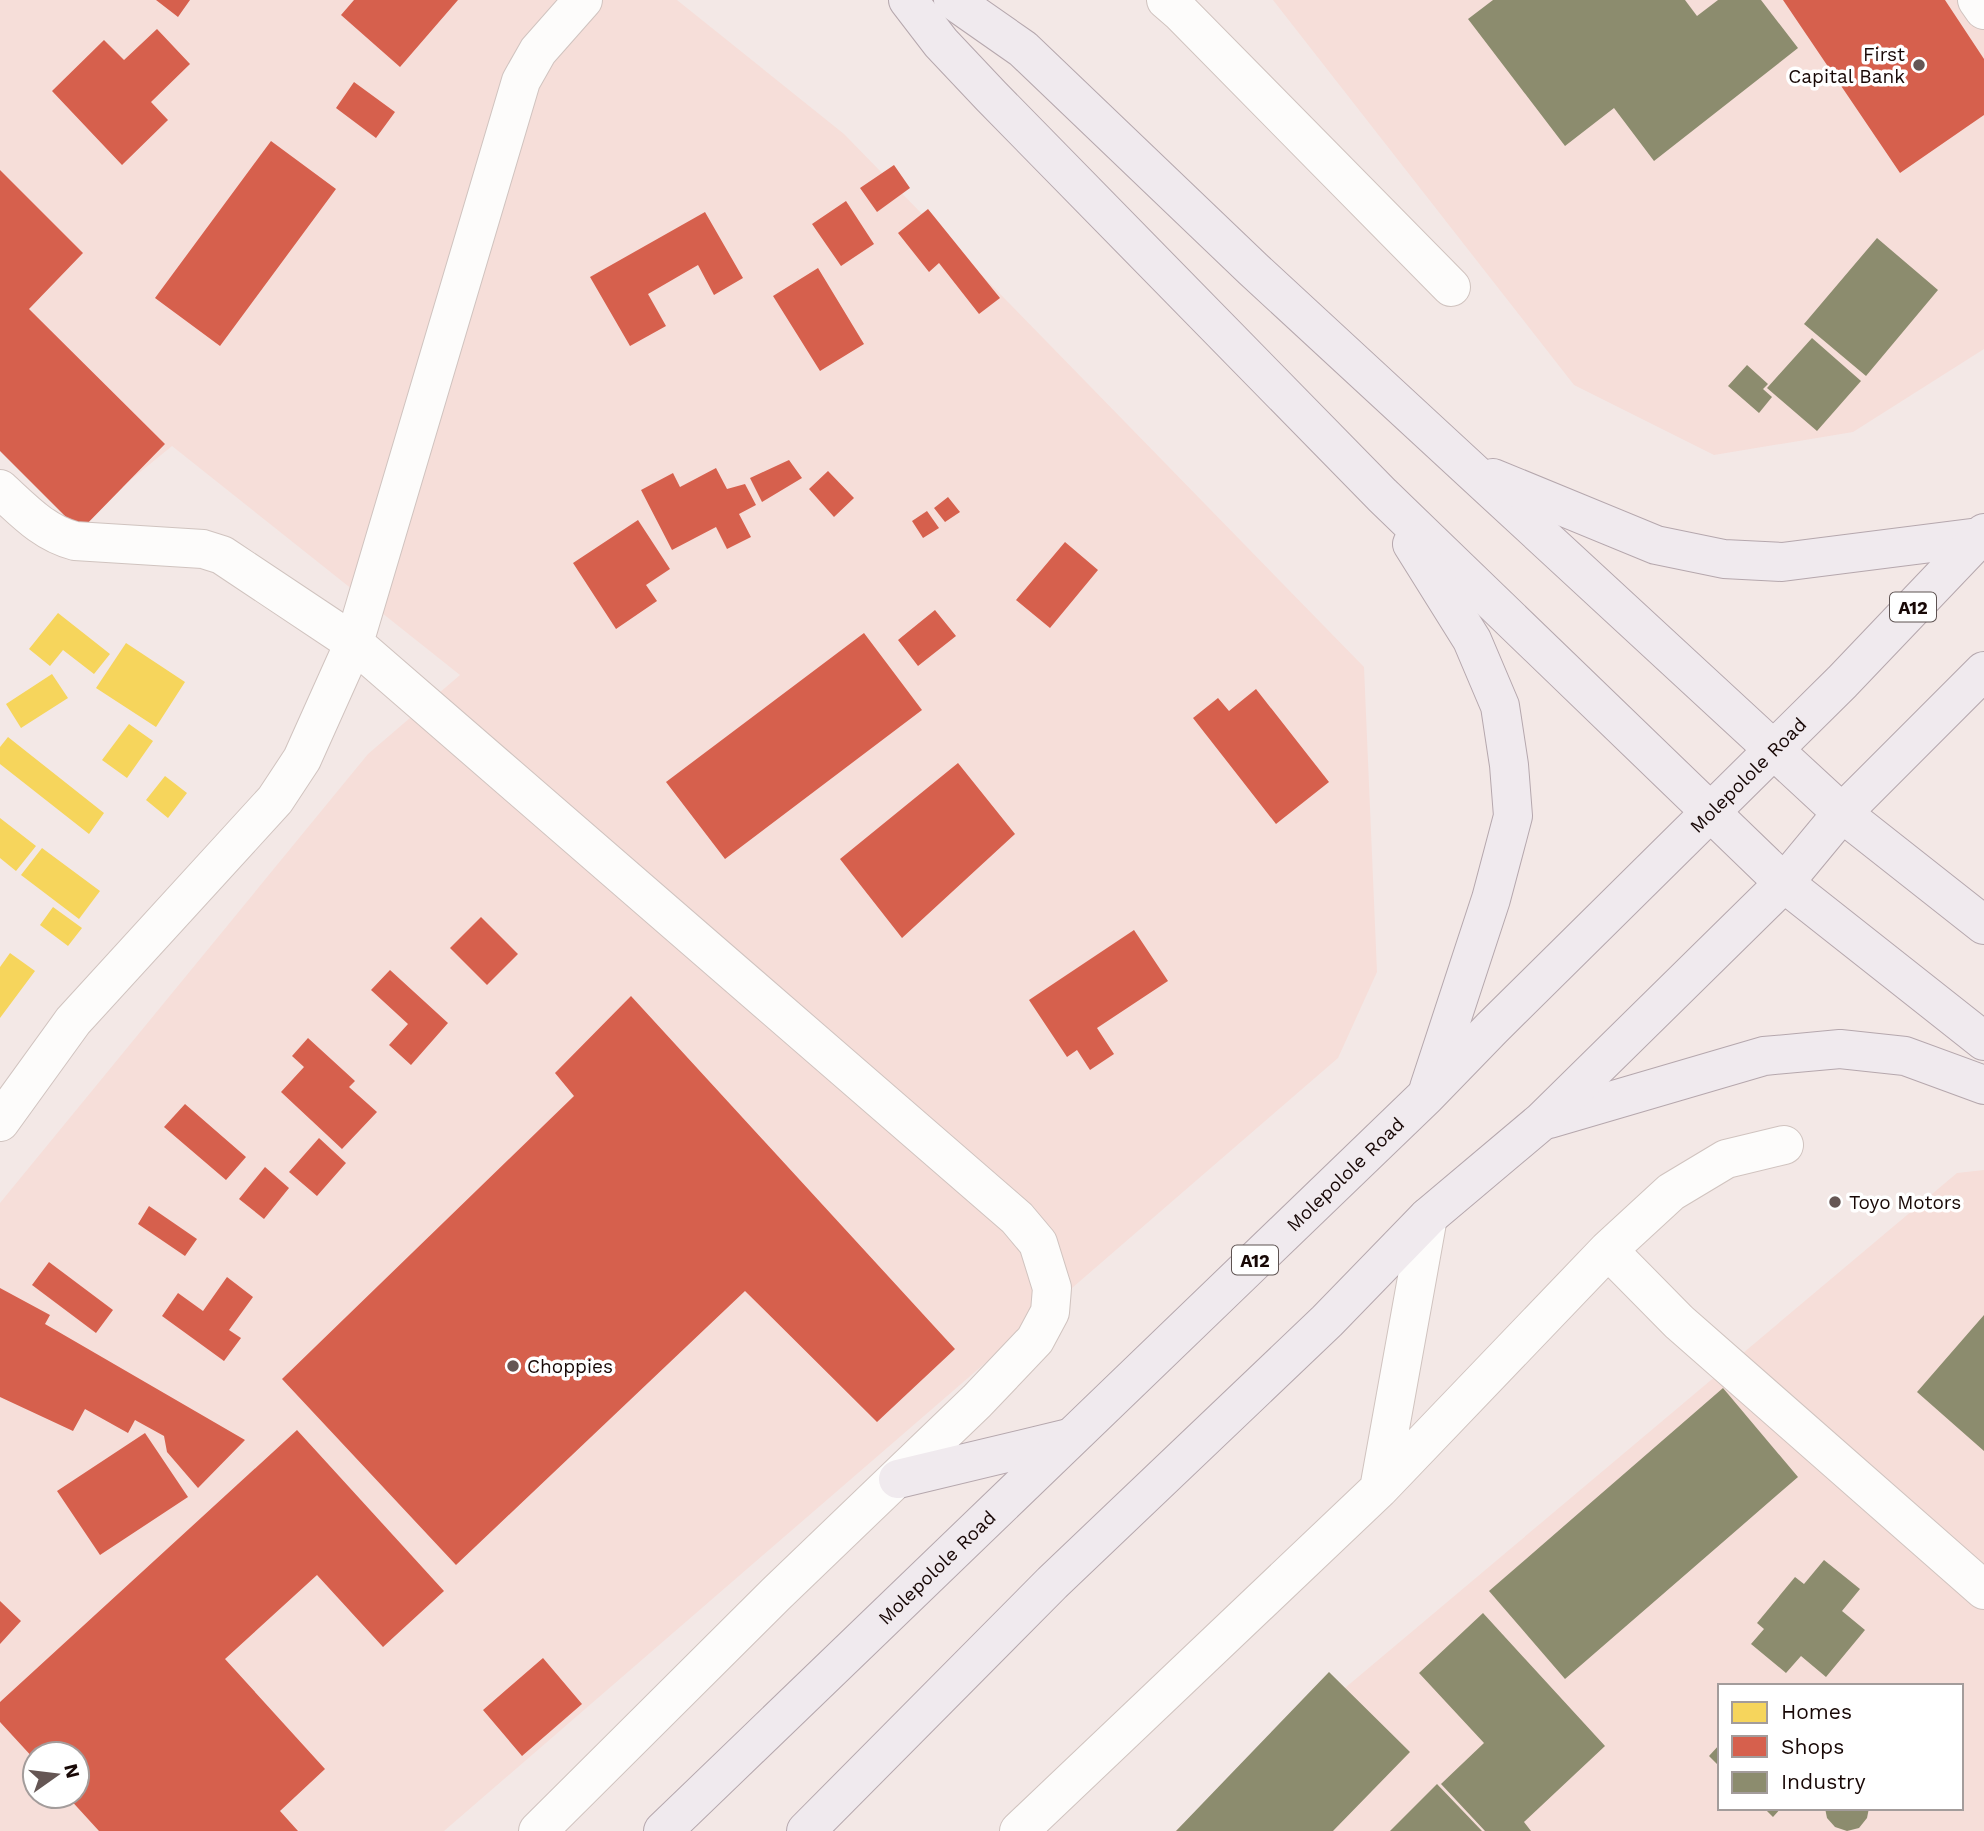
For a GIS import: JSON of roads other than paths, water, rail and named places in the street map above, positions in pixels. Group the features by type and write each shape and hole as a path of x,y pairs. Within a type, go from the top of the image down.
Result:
{"main road":[{"path":"908,0 958,61 1381,495 1784,883 1984,1041"},
{"path":"953,0 1023,49 1252,269 1842,813 1984,925"},
{"path":"1468,468 1656,545 1724,559 1782,562 1982,535"},
{"path":"1381,495 1472,640 1500,706 1513,816 1491,899 1426,1096"},
{"name":"Molepolole Road","path":"663,1831 1426,1096 1842,682 1982,535"},
{"path":"806,1831 1052,1583 1328,1321 1427,1217 1542,1121 1784,883 1842,813 1984,671"},
{"path":"1542,1121 1763,1056 1840,1049 1905,1056 1984,1085"},
{"path":"898,1479 1069,1438"}],"street":[{"path":"0,1122 73,1021 282,789 302,759 354,643 521,81 538,51 583,0"},
{"path":"1977,0 1984,10"},
{"path":"1182,4 1451,287"},
{"path":"0,489 41,527 60,537 75,541 203,549 222,555 354,643 1017,1218 1038,1243 1052,1288 1049,1312 1035,1340 978,1401 775,1594 538,1831"},
{"path":"1019,1831 1379,1489 1608,1250 1671,1192 1726,1159 1784,1145"},
{"path":"1379,1489 1427,1217"},
{"path":"1608,1250 1679,1322 1984,1590"}],"place":[{"name":"First Capital Bank","path":"1919,65"},
{"name":"Toyo Motors","path":"1835,1202"},
{"name":"Choppies","path":"513,1366"}]}
